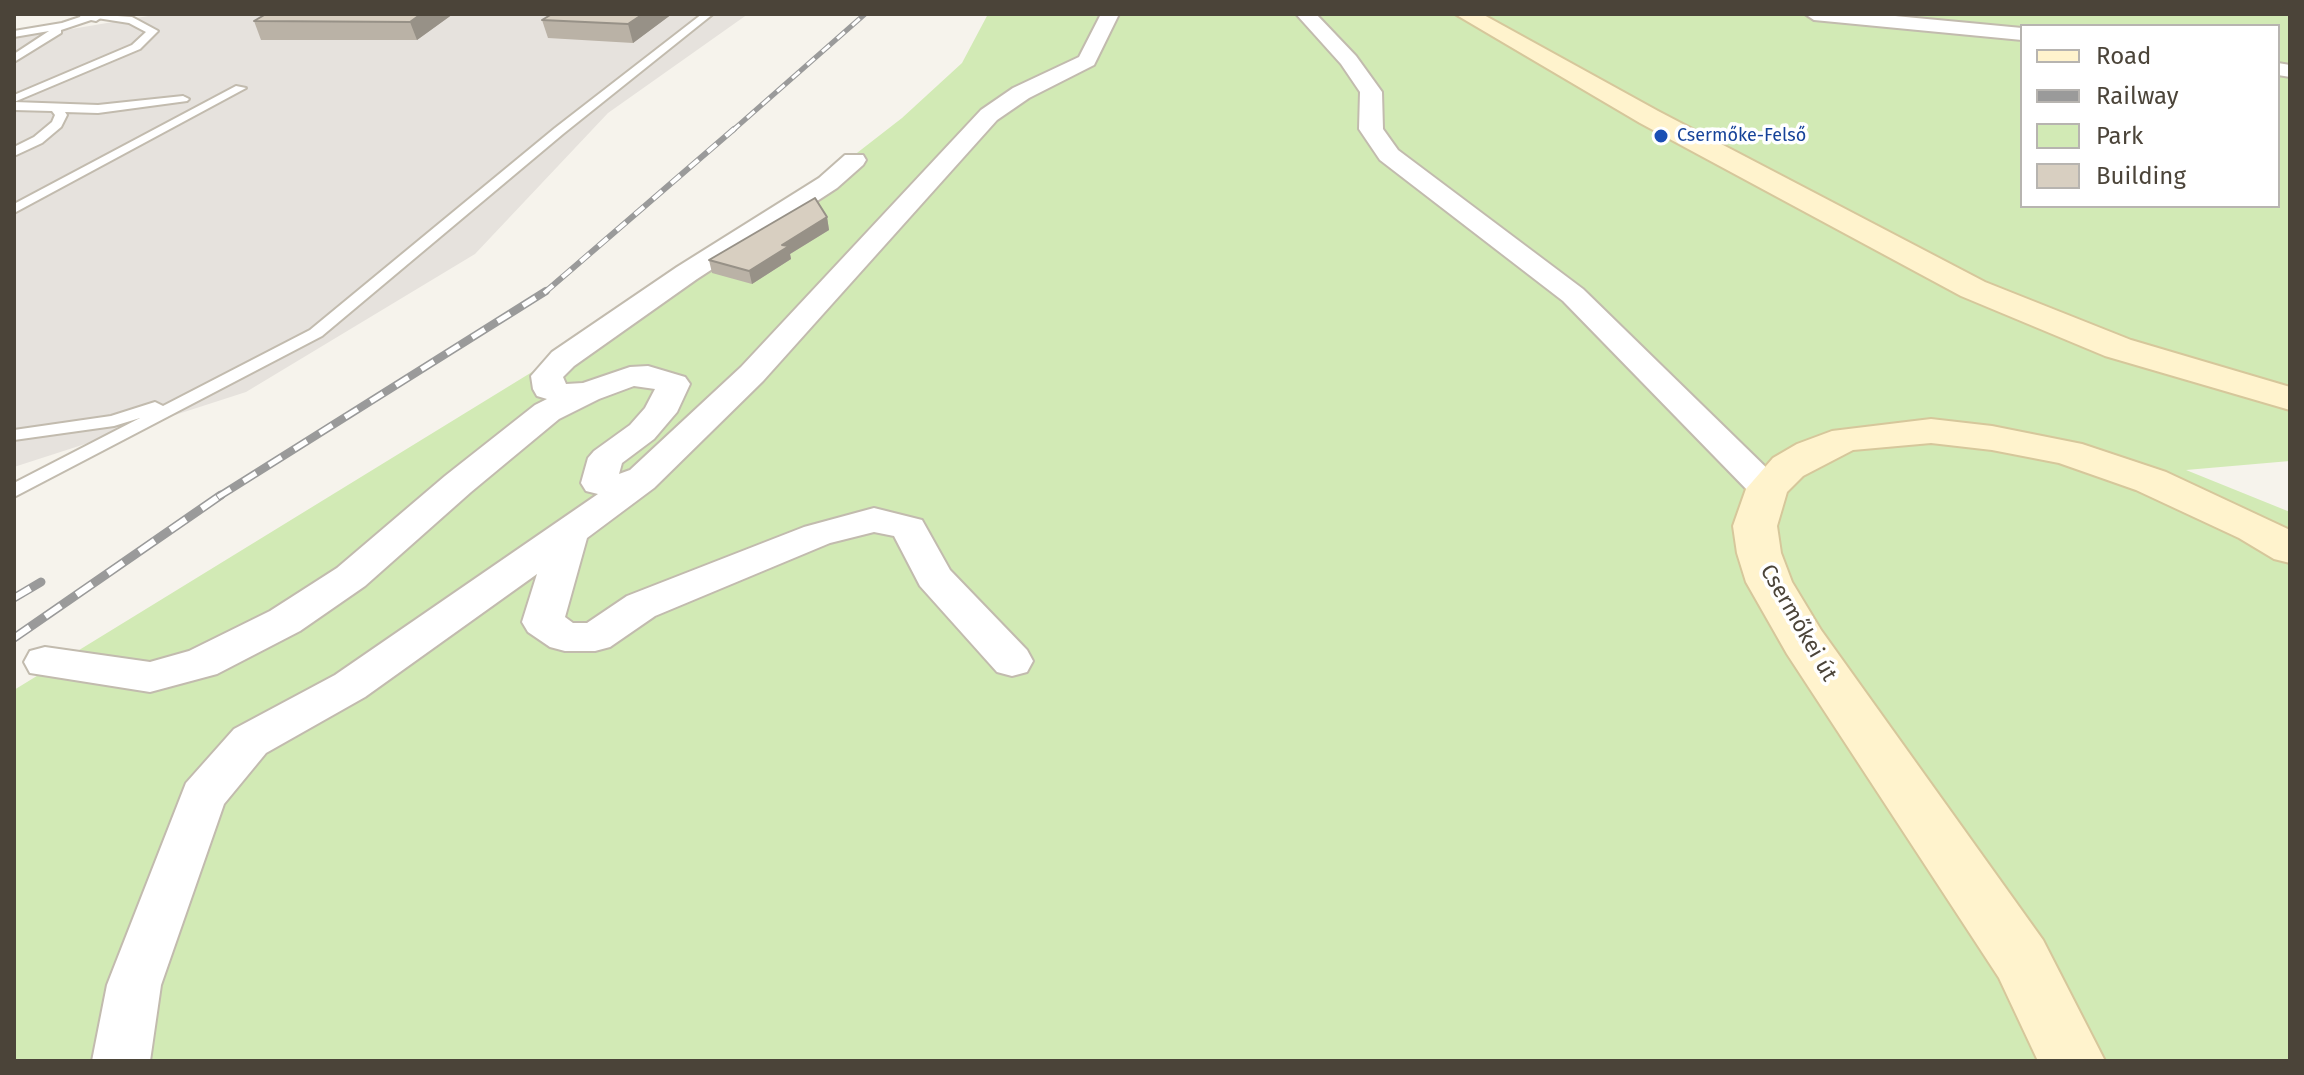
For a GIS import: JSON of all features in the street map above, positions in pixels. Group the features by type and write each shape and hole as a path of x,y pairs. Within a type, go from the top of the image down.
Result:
{"main road":[{"path":"1466,14 1649,117 1973,289 2118,348 2290,399"},
{"name":"Csermőkei út","path":"2072,1061 2021,959 1804,642 1769,582 1759,553 1755,526 1767,489 1788,467 1811,453 1846,439 1931,431 1992,438 2068,453 2151,481 2254,528 2290,549"}],"street":[{"path":"88,14 96,15"},
{"path":"121,1061 134,985 203,796 250,741 350,686 643,478 752,374 989,115 1021,93 1087,61 1110,14"},
{"path":"1305,14 1332,40 1371,92 1371,129 1389,155 1573,295 1767,489"},
{"path":"1814,14 2020,34"},
{"path":"587,392 563,394 549,389 547,376 563,359 687,273 828,183 854,160"},
{"path":"45,662 150,677 216,656 285,621 351,577 547,412 587,392 630,377 648,376 674,384 660,412 642,432 606,458 599,483 616,487 643,478"},
{"path":"569,533 543,622 565,637 595,637 641,606 817,535 874,520 909,528 934,577 1012,661"}],"lane":[{"path":"14,491 316,333 536,150 708,14"},
{"path":"14,34 64,26 96,15 132,20 153,31 136,47 14,99"},
{"path":"14,59 64,26"},
{"path":"14,209 240,88"},
{"path":"14,106 98,109 183,99"},
{"path":"14,151 38,140 57,124 61,115 56,108"},
{"path":"14,435 114,421 211,389"}],"shaded area":[{"path":"160,14 748,14 608,113 475,254 246,392 14,467 14,30 42,34"}],"green space":[{"path":"988,14 2290,14 2290,461 2186,470 2290,512 2290,1061 14,1061 14,690 563,353 817,184 902,118 962,63"}],"building":[{"path":"266,14 421,14 410,22 254,21"},
{"path":"552,14 643,14 628,24 542,20"},
{"path":"815,198 827,217 782,245 789,246 749,271 709,260"}],"railway":[{"path":"732,131 865,14"},
{"path":"544,293 734,129"},
{"path":"219,496 546,291"},
{"path":"14,638 219,496"},
{"path":"14,598 41,582"}],"place":[{"name":"Csermőke-Felső","path":"1661,136"}]}
